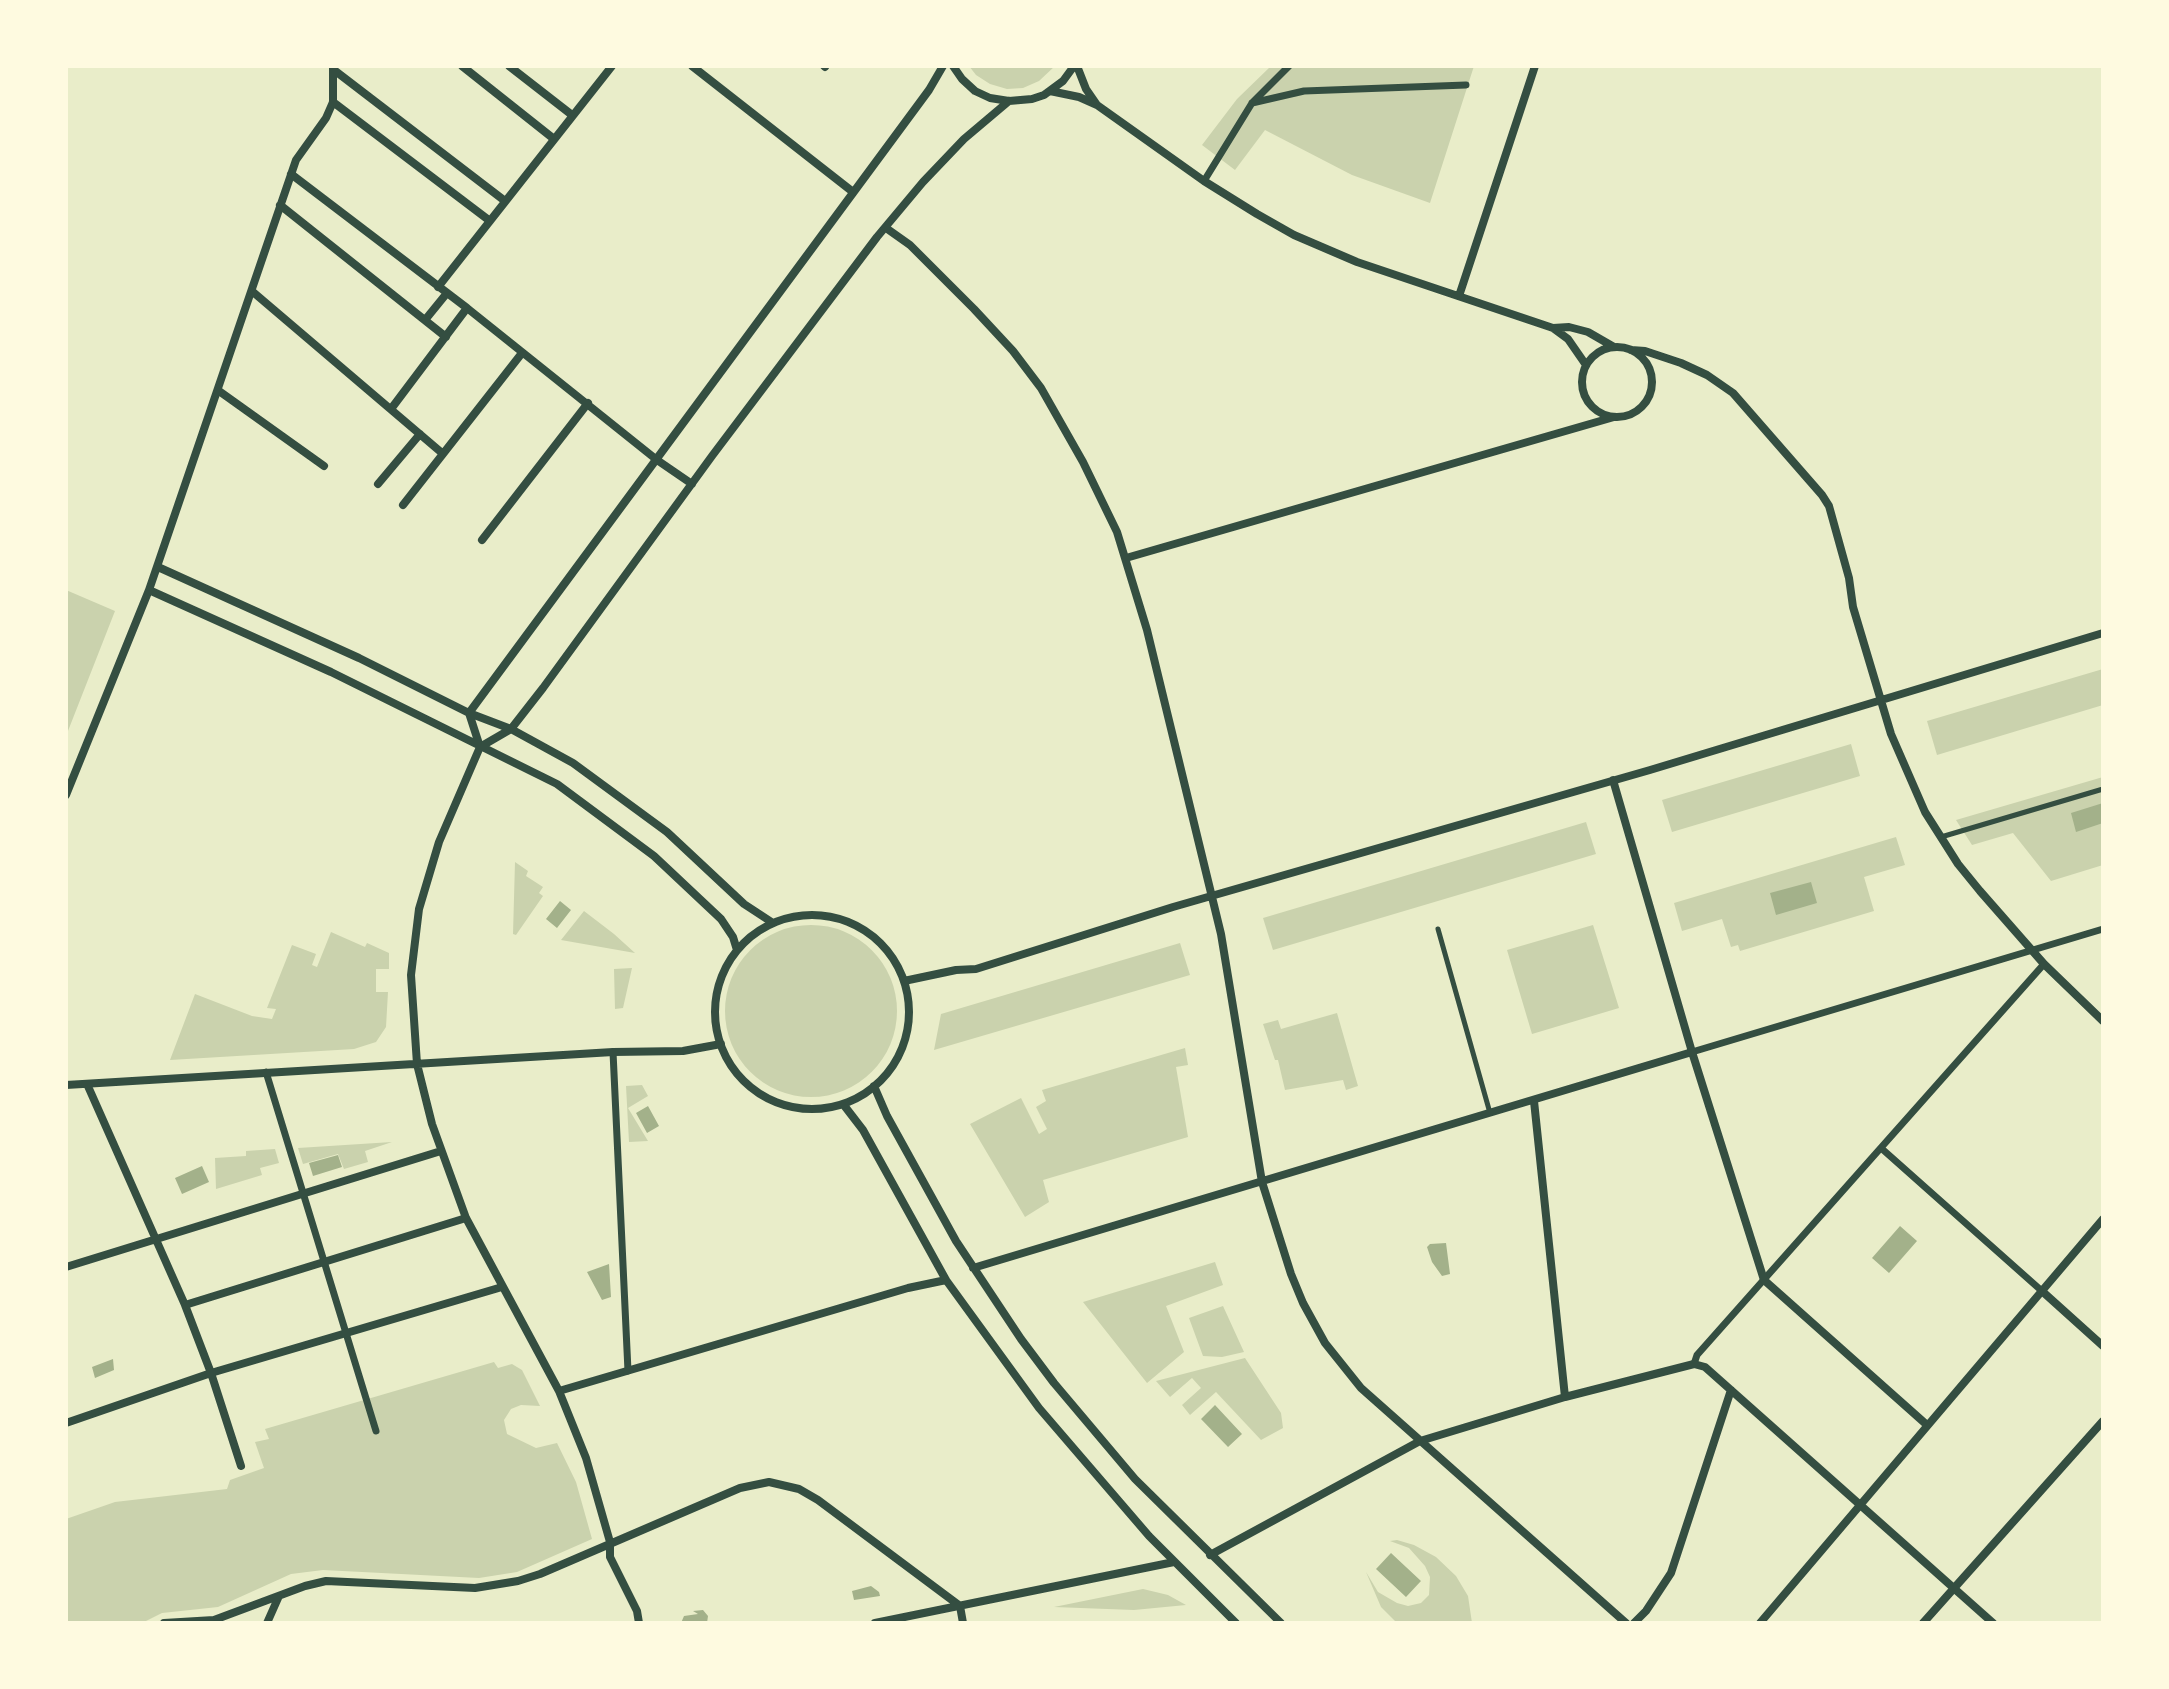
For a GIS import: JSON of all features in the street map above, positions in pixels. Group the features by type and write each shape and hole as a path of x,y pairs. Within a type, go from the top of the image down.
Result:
{"street":[{"path":"462,66 554,139"},
{"path":"509,66 572,115"},
{"path":"438,287 612,66"},
{"path":"692,66 853,192"},
{"path":"469,713 929,90 943,66"},
{"path":"953,66 975,91 990,98 1009,101 1032,99 1050,91 1075,66 1097,105"},
{"path":"1204,181 1252,103 1289,66"},
{"path":"1459,296 1535,66"},
{"path":"334,68 505,201"},
{"path":"66,795 158,567 291,174 302,148 326,118 333,102 334,68"},
{"path":"1252,103 1304,91 1466,85"},
{"path":"1050,91 1079,97 1097,105 1204,181 1294,235 1357,262 1553,328 1568,339 1586,365"},
{"path":"639,1623 637,1611 610,1557 610,1542 586,1458 559,1391 466,1218 441,1151 417,1064 411,975 419,909 439,842 480,747 511,729 692,484 923,182 970,133 1009,101"},
{"path":"333,102 490,221"},
{"path":"291,174 467,308 657,460 692,484"},
{"path":"280,205 446,337"},
{"path":"886,228 910,245 974,309 1013,351 1041,388 1099,493 1126,558 1213,896 1228,968 1262,1182 1296,1290 1325,1343 1361,1388 1626,1623"},
{"path":"253,292 442,453"},
{"path":"425,320 447,293"},
{"path":"391,409 467,308"},
{"path":"1553,328 1569,327 1588,332 1615,347 1645,351 1707,375 1733,393 1811,481 1829,506 1849,578 1853,607 1880,700 1908,777 1940,838 2031,950 2103,1021"},
{"path":"1614,417 1603,414 1586,399 1582,376 1586,365 1601,351 1615,347"},
{"path":"1126,558 1625,416 1643,405 1652,385 1647,364 1631,350"},
{"path":"403,505 522,353"},
{"path":"219,391 324,466"},
{"path":"482,540 588,403"},
{"path":"378,484 420,434"},
{"path":"158,567 359,658 469,713 511,729 573,763 667,832 744,904 773,923"},
{"path":"149,590 331,672 557,784 654,856 721,919 733,937 737,950"},
{"path":"904,981 976,969 2103,633"},
{"path":"469,713 480,747"},
{"path":"1613,780 1692,1052 1764,1280 1927,1425"},
{"path":"801,915 820,915 856,925 886,948 904,981 909,1004 906,1038 890,1069 874,1086 843,1104 802,1108 763,1096 734,1069 721,1044 716,1020 717,995 724,971 737,950 754,934 773,923 801,915"},
{"path":"973,1268 2103,929"},
{"path":"1694,1364 1697,1355 2044,964"},
{"path":"66,1085 613,1052 683,1051 721,1044"},
{"path":"613,1052 628,1371"},
{"path":"266,1072 376,1431"},
{"path":"87,1084 185,1305 241,1466"},
{"path":"874,1086 887,1116 973,1268 1021,1339 1102,1442 1210,1555 1281,1623"},
{"path":"1534,1101 1565,1397"},
{"path":"843,1104 863,1130 946,1280 1039,1408 1174,1562 1236,1623"},
{"path":"1881,1148 2103,1346"},
{"path":"66,1267 441,1151"},
{"path":"185,1305 466,1218"},
{"path":"1760,1623 2103,1219"},
{"path":"559,1391 894,1292 946,1280"},
{"path":"66,1423 211,1373 502,1287"},
{"path":"1210,1555 1420,1441 1565,1397 1694,1364 1705,1367 1993,1623"},
{"path":"1634,1623 1646,1611 1671,1573 1731,1390"},
{"path":"1923,1623 2103,1421"},
{"path":"164,1623 214,1620 326,1581 475,1588 499,1585 540,1574 740,1488 769,1482 785,1484 818,1500 960,1606 963,1623"},
{"path":"875,1623 1174,1562"},
{"path":"267,1623 279,1596"}],"lane":[{"path":"1940,838 2103,789"},
{"path":"1438,929 1490,1113"}],"shaded area":[{"path":"969,66 1055,66 1039,81 1023,88 1007,89 990,84"},
{"path":"1271,66 1474,66 1430,203 1352,175 1265,130 1235,170 1202,145 1237,99"},
{"path":"66,590 115,611 66,736"},
{"path":"2103,669 2103,705 1937,755 1927,721"},
{"path":"1851,744 1860,776 1672,832 1662,800"},
{"path":"2103,777 2103,865 2051,881 2013,833 1972,845 1956,820"},
{"path":"2103,803 2103,823 2076,832 2071,813"},
{"path":"1586,822 1596,854 1273,950 1263,918"},
{"path":"1896,837 1905,865 1864,877 1874,911 1740,951 1738,945 1731,947 1722,919 1682,931 1674,903"},
{"path":"515,862 528,871 526,876 543,887 539,893 543,896 516,935 513,934"},
{"path":"1811,882 1817,903 1776,915 1770,893"},
{"path":"560,901 571,910 557,928 546,919"},
{"path":"584,911 614,934 635,953 561,940"},
{"path":"811,925 844,932 871,951 890,978 897,1011 890,1044 871,1071 844,1090 811,1097 778,1090 751,1071 732,1044 725,1011 732,978 751,951 778,932"},
{"path":"1593,925 1619,1008 1532,1034 1507,950"},
{"path":"331,932 365,947 367,943 389,953 389,969 376,969 376,992 388,992 386,1027 376,1042 354,1049 170,1060 195,994 252,1016 272,1019 276,1009 267,1008 292,945 316,954 312,965 317,967"},
{"path":"1180,943 1190,975 934,1050 941,1014"},
{"path":"632,968 623,1008 615,1009 614,969"},
{"path":"1337,1013 1358,1086 1346,1090 1343,1080 1285,1090 1278,1060 1275,1060 1263,1024 1278,1020 1281,1029"},
{"path":"1185,1048 1188,1065 1176,1067 1188,1137 1043,1180 1049,1202 1025,1217 970,1124 1021,1098 1039,1134 1047,1129 1036,1107 1046,1101 1042,1090"},
{"path":"642,1085 648,1096 628,1108 648,1141 629,1142 626,1086"},
{"path":"648,1106 659,1126 647,1133 636,1113"},
{"path":"392,1142 365,1151 368,1162 344,1169 338,1154 303,1164 298,1148"},
{"path":"275,1149 279,1163 260,1168 262,1175 216,1189 215,1158 246,1156 246,1151"},
{"path":"338,1155 342,1167 313,1176 309,1163"},
{"path":"202,1166 209,1182 182,1194 175,1178"},
{"path":"1900,1226 1917,1241 1889,1273 1872,1258"},
{"path":"1446,1243 1450,1274 1442,1276 1432,1262 1427,1247"},
{"path":"1215,1262 1223,1285 1166,1306 1184,1352 1147,1383 1083,1302"},
{"path":"609,1264 611,1297 602,1300 587,1272"},
{"path":"1223,1306 1244,1352 1222,1357 1203,1356 1189,1318"},
{"path":"1245,1358 1281,1413 1283,1428 1261,1440 1216,1392 1190,1415 1182,1405 1201,1388 1192,1378 1170,1397 1156,1381"},
{"path":"113,1359 114,1370 95,1378 92,1367"},
{"path":"494,1362 498,1368 512,1364 522,1370 540,1406 521,1405 511,1409 504,1420 507,1434 536,1448 557,1443 576,1482 592,1539 517,1572 479,1578 323,1570 291,1574 218,1607 162,1613 142,1623 66,1623 66,1519 115,1502 227,1489 230,1480 264,1468 255,1442 269,1439 265,1429"},
{"path":"1215,1405 1242,1434 1228,1447 1201,1419"},
{"path":"1397,1540 1436,1557 1456,1576 1468,1596 1472,1623 1397,1623 1381,1607 1366,1572 1378,1592 1397,1603 1408,1606 1421,1603 1429,1595 1430,1577 1425,1566 1409,1548 1390,1541"},
{"path":"1391,1553 1421,1581 1406,1597 1376,1569"},
{"path":"871,1586 880,1596 854,1600 852,1591"},
{"path":"1143,1589 1168,1595 1186,1605 1134,1610 1054,1607"},
{"path":"703,1610 708,1616 707,1623 681,1623 684,1616"}]}
